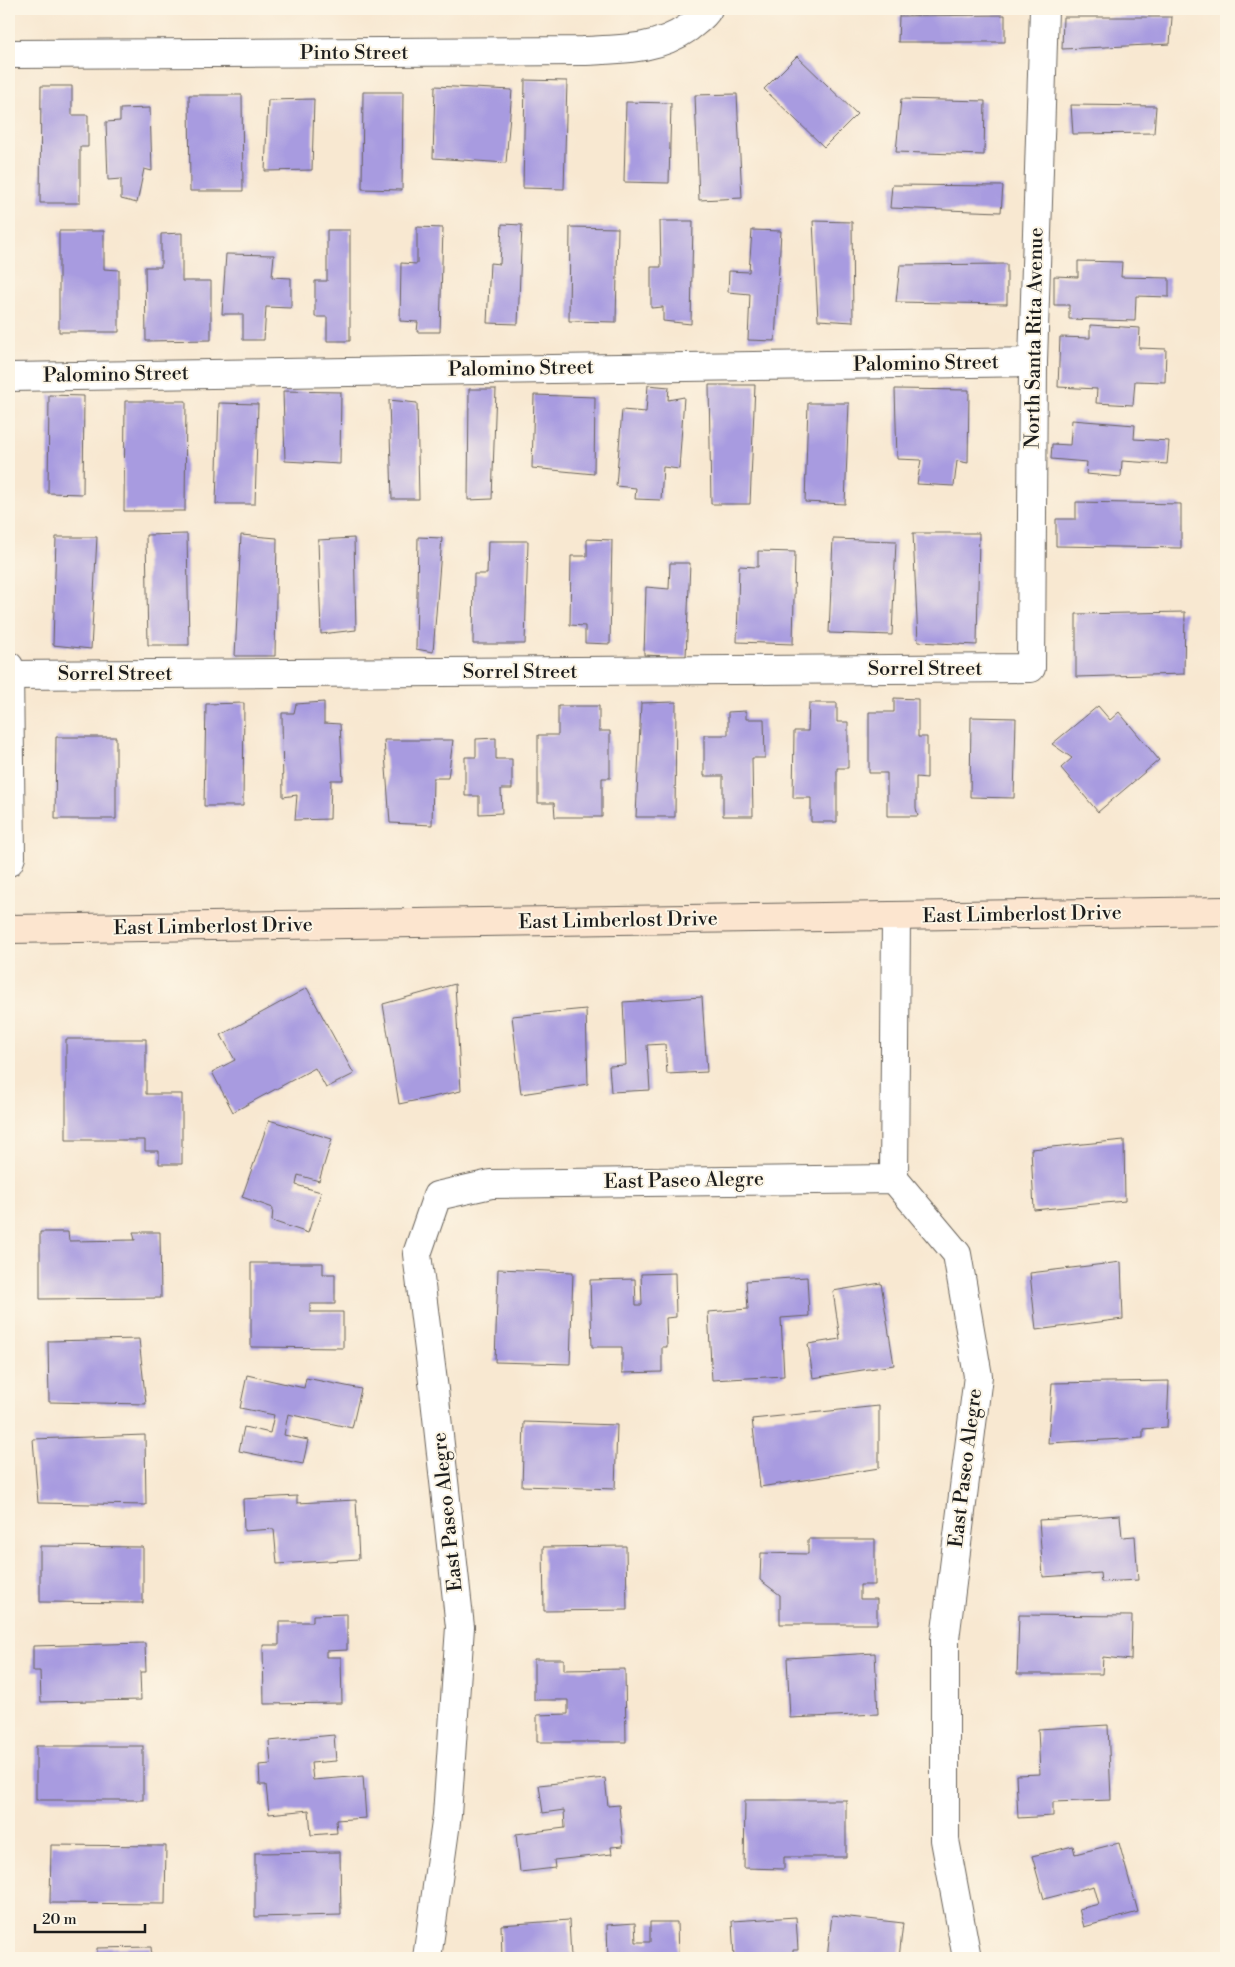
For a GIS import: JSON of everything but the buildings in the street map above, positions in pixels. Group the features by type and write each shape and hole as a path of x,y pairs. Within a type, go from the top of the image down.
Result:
{"street":[{"name":"North Santa Rita Avenue","path":"1031,668 1033,362 1044,9"},
{"name":"Pinto Street","path":"9,54 583,51 638,48 674,38 700,16"},
{"name":"Palomino Street","path":"9,377 1033,362"},
{"path":"9,666 12,856 9,862"},
{"name":"Sorrel Street","path":"9,675 1031,668"},
{"name":"East Limberlost Drive","path":"9,930 1226,912"},
{"path":"894,1179 896,917"},
{"name":"East Paseo Alegre","path":"427,1958 448,1814 460,1627 417,1254 437,1196 491,1184 894,1179 957,1254 978,1376 945,1639 945,1840 968,1958"}]}
